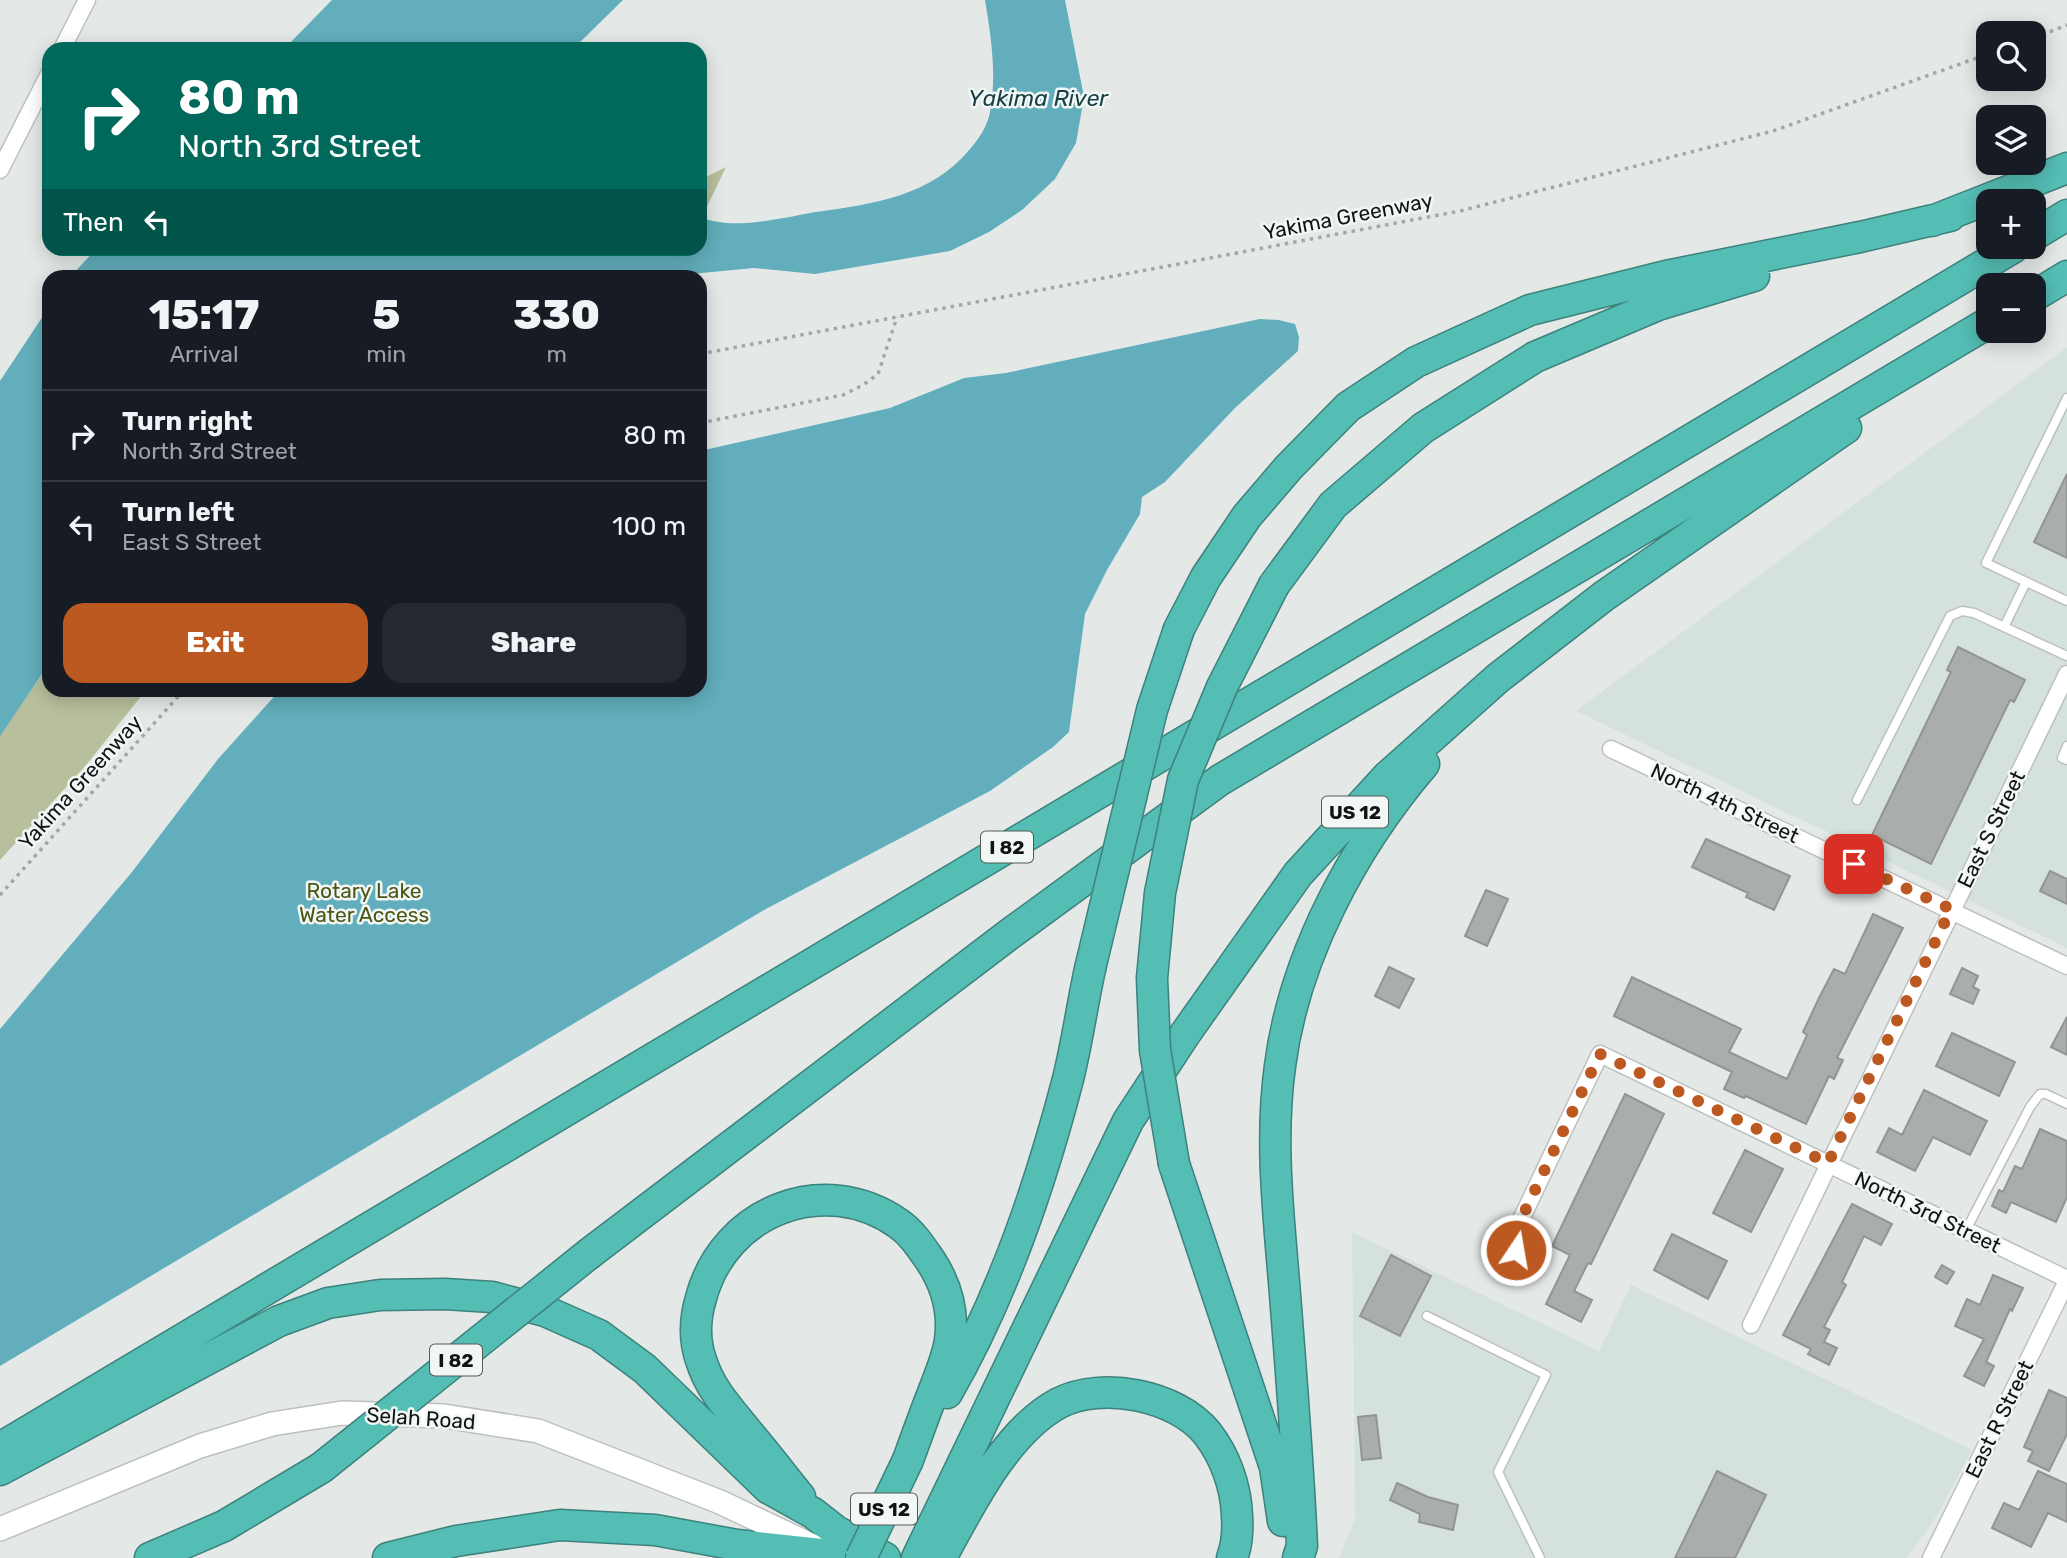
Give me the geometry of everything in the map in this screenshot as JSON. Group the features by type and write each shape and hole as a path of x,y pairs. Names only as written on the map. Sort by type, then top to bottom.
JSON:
{"highway":[{"name":"US 12","path":"860,1558 908,1460 970,1353 1012,1254 1045,1159 1069,1077 1090,969 1152,710 1179,629 1206,577 1247,516 1289,467 1348,407 1416,362 1530,310 1666,276 1950,216 2067,168"},
{"path":"2046,228 2067,215"},
{"path":"1279,1558 1283,1527 1275,1466 1174,1164 1155,1050 1152,978 1160,893 1183,780 1222,687 1274,585 1334,505 1423,428 1535,357 1658,305 1950,216"},
{"name":"I 82","path":"0,1448 1994,259"},
{"path":"2046,288 2067,275"},
{"name":"I 82","path":"150,1558 224,1526 321,1468 590,1253 1000,941 1220,780 1976,330"},
{"name":"US 12","path":"917,1558 960,1499 1128,1121 1185,1034 1298,874 1388,776 1498,678 1604,596 1837,435 1976,331"},
{"path":"1298,1558 1301,1546 1298,1463 1274,1154 1280,1065 1299,979 1336,892 1402,789 1498,678"},
{"path":"813,1513 713,1389 701,1360 696,1336 697,1311 702,1291 718,1257 746,1227 766,1215 783,1206 809,1202 833,1200 856,1205 900,1224 919,1244 936,1269 947,1289 950,1340 944,1364 908,1460"},
{"path":"0,1470 279,1321 328,1303 380,1295 445,1294 492,1297 545,1311 599,1335 645,1369 768,1488 885,1558"},
{"path":"940,1558 960,1499 1021,1435 1060,1402 1113,1392 1141,1395 1186,1415 1206,1432 1222,1456 1232,1479 1238,1530 1232,1558"},
{"path":"388,1558 456,1541 559,1525 655,1530 737,1545 834,1556"}],"main road":[{"name":"Selah Road","path":"0,1529 200,1446 272,1424 342,1413 444,1416 538,1431 720,1502 834,1556"}],"street":[{"path":"66,42 87,0"},
{"path":"0,170 42,88"},
{"name":"East S Street","path":"1751,1325 2067,674"},
{"name":"North 4th Street","path":"1611,749 2067,966"},
{"name":"North 3rd Street","path":"1517,1268 1515,1232 1600,1054 2067,1280"},
{"name":"East R Street","path":"1931,1558 2067,1280"}],"lane":[{"path":"2067,398 1986,563 2067,601"},
{"path":"2004,627 2026,582"},
{"path":"1857,800 1950,616 1962,611 1974,613 2067,656"},
{"path":"2067,746 2062,758 2067,760"},
{"path":"1966,1230 2030,1107 2040,1094 2067,1104"},
{"path":"1427,1316 1546,1374 1498,1472 1540,1558"}],"path":[{"path":"2046,33 2067,24"},
{"name":"Yakima Greenway","path":"707,353 1460,211 1773,131 1976,58"},
{"path":"707,422 843,395 863,385 878,374 897,317"},
{"name":"Yakima Greenway","path":"0,895 178,697"}],"shaded area":[{"path":"2067,347 2067,948 1576,711"},
{"path":"1352,1232 1599,1351 1631,1285 1972,1450 1936,1517 1907,1558 1339,1558 1355,1519"}],"green space":[{"path":"726,167 707,206 707,176"},
{"path":"42,675 42,697 140,697 87,764 0,860 0,732"}],"water":[{"path":"332,0 623,0 580,42 291,42"},
{"name":"Yakima River","path":"985,0 1065,0 1084,97 1076,143 1055,179 1022,210 989,232 950,251 815,274 754,268 707,272 707,270 77,270 90,256 707,256 707,219 728,223 758,222 859,205 900,195 938,178 955,165 973,145 989,117 993,70"},
{"path":"42,318 42,674 0,736 0,381"},
{"name":"Rotary Lake Water Access","path":"1260,319 1295,324 1299,337 1298,351 1235,408 1165,482 1142,497 1140,514 1085,614 1069,732 1053,747 990,791 764,910 0,1366 0,1029 132,872 218,759 274,697 707,697 707,449 890,408 964,378 1006,373"}],"building":[{"path":"2067,474 2067,558 2034,542"},
{"path":"1958,647 2025,680 2014,702 2010,700 1931,864 1872,835 1951,672 1947,670"},
{"path":"1706,839 1790,876 1774,910 1746,897 1748,893 1692,867"},
{"path":"2050,871 2067,879 2067,904 2040,891"},
{"path":"1486,890 1508,899 1487,946 1465,936"},
{"path":"1873,914 1903,928 1837,1058 1843,1060 1834,1079 1829,1076 1806,1124 1746,1096 1744,1098 1724,1089 1732,1072 1614,1016 1632,977 1741,1029 1729,1052 1787,1079 1807,1035 1803,1032 1834,969 1845,974"},
{"path":"1389,967 1414,979 1399,1008 1375,996"},
{"path":"1962,968 1978,976 1973,987 1979,990 1973,1004 1950,994"},
{"path":"2067,1017 2067,1055 2051,1047"},
{"path":"1952,1033 2015,1062 1999,1096 1936,1066"},
{"path":"1924,1090 1987,1121 1970,1155 1933,1137 1915,1171 1877,1152 1889,1128 1902,1135"},
{"path":"1625,1094 1664,1114 1591,1264 1588,1263 1574,1291 1592,1300 1581,1322 1546,1304 1570,1255 1552,1246"},
{"path":"2040,1129 2067,1141 2067,1197 2056,1222 2011,1202 2006,1213 1992,1206 1999,1190 2003,1192 2015,1166 2022,1169"},
{"path":"1745,1150 1783,1169 1751,1232 1713,1213"},
{"path":"1852,1204 1892,1224 1881,1245 1864,1236 1842,1282 1846,1285 1824,1327 1830,1330 1824,1342 1837,1348 1829,1365 1808,1354 1811,1349 1783,1335"},
{"path":"1672,1234 1727,1261 1708,1299 1654,1270"},
{"path":"1391,1255 1431,1276 1400,1336 1360,1316"},
{"path":"1942,1265 1954,1272 1947,1284 1935,1277"},
{"path":"1993,1275 2023,1288 2012,1311 2010,1309 1986,1362 1994,1366 1984,1386 1964,1376 1984,1339 1955,1326 1967,1299 1980,1305"},
{"path":"2049,1390 2067,1398 2067,1434 2049,1471 2028,1461 2033,1451 2024,1447"},
{"path":"1376,1415 1381,1458 1362,1460 1358,1417"},
{"path":"1717,1471 1766,1495 1735,1558 1675,1558"},
{"path":"2038,1471 2067,1484 2067,1522 2048,1513 2031,1547 1992,1528 2004,1503 2019,1510"},
{"path":"1397,1483 1428,1497 1458,1505 1453,1530 1419,1522 1420,1514 1390,1500"}],"route":[{"path":"1516,1250 1515,1232 1600,1054 1828,1163 1951,909 1854,864"}]}
